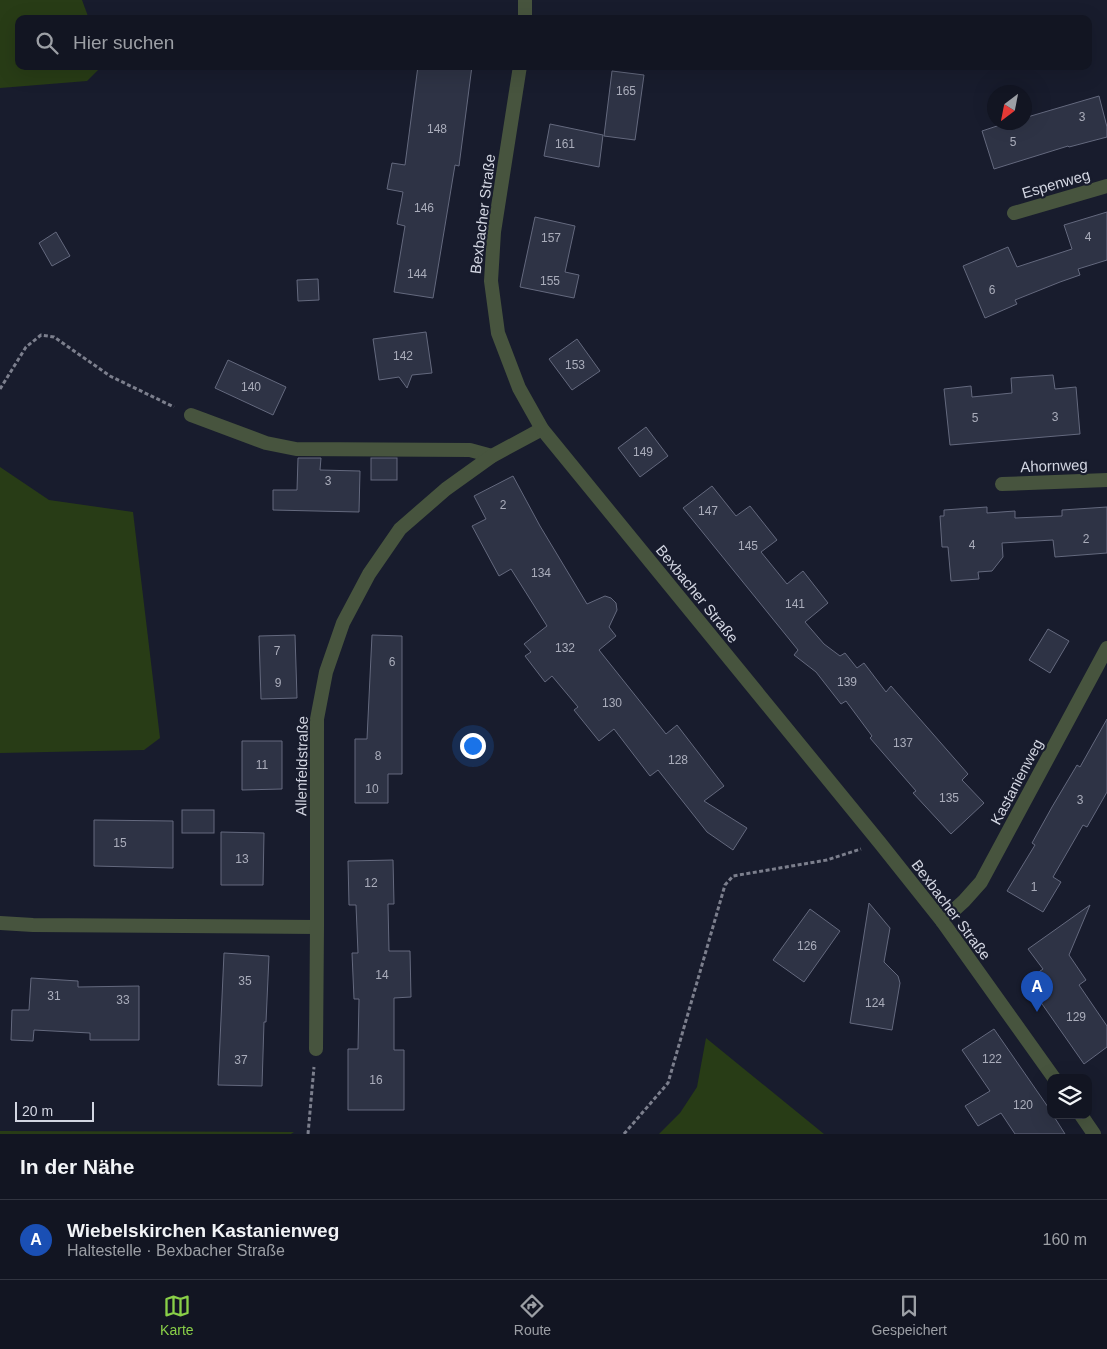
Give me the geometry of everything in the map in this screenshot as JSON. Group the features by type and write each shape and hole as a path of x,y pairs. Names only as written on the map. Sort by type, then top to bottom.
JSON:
{"street":[{"path":"525,0 525,15"},
{"name":"Bexbacher Straße","path":"519,70 494,232 491,281 498,333 519,388 542,429 942,921 1051,1074"},
{"name":"Espenweg","path":"1014,213 1107,186"},
{"path":"191,415 266,443 296,449 470,450 492,456"},
{"name":"Allenfeldstraße","path":"316,1049 317,719 326,672 340,631 369,574 400,529 446,489 492,456 542,429"},
{"name":"Ahornweg","path":"1002,484 1107,480"},
{"name":"Kastanienweg","path":"942,921 981,882 1107,648"},
{"path":"0,923 42,925 317,926"},
{"path":"1084,1119 1094,1134"}],"path":[{"path":"0,388 26,347 40,335 54,336 110,376 191,415"},
{"path":"624,1134 668,1083 724,885 733,876 827,860 880,843"},
{"path":"308,1134 316,1049"}],"green space":[{"path":"0,0 82,0 88,15 15,15 15,70 98,70 87,81 0,88"},
{"path":"0,467 49,500 133,512 160,738 144,750 0,753"},
{"path":"706,1038 824,1134 659,1134 680,1113 697,1087"},
{"path":"0,1131 294,1132 291,1134 0,1134"}],"building":[{"path":"417,70 471,70 459,166 455,165 433,298 394,292 405,226 397,224 403,192 387,189 392,163 405,165"},
{"path":"612,71 644,75 635,140 604,136"},
{"path":"1099,96 1107,127 1107,137 1068,146 994,169 982,131 987,129 1032,130 1032,116"},
{"path":"550,124 603,135 599,167 544,156"},
{"path":"1107,212 1107,260 1078,269 1080,275 1015,300 1017,304 985,318 963,266 1008,247 1017,267 1072,249 1064,225"},
{"path":"535,217 575,226 565,272 579,275 574,298 520,287"},
{"path":"56,232 70,256 52,266 39,243"},
{"path":"318,279 319,300 298,301 297,280"},
{"path":"426,332 432,373 412,375 407,388 399,377 379,380 373,339"},
{"path":"577,339 600,371 572,390 549,359"},
{"path":"228,360 286,387 273,415 215,388"},
{"path":"1053,375 1055,389 1076,387 1080,434 950,445 944,389 971,386 972,397 1012,393 1011,378"},
{"path":"646,427 668,456 640,477 618,448"},
{"path":"298,458 321,458 320,470 360,471 359,512 273,510 273,490 297,490"},
{"path":"371,458 397,458 397,480 371,480"},
{"path":"513,476 540,526 587,604 605,596 611,598 616,603 617,610 609,627 616,636 599,650 666,734 677,725 724,786 704,801 747,828 733,850 707,832 658,770 650,776 614,729 599,741 574,710 578,707 552,676 545,682 525,656 531,652 524,644 547,626 511,569 499,576 472,526 486,519 474,496"},
{"path":"712,486 736,516 750,506 777,540 761,552 787,584 803,571 828,603 805,622 824,644 840,656 845,653 857,668 864,663 886,692 891,686 968,774 962,780 984,803 951,834 913,793 916,791 870,738 872,736 846,701 841,704 816,672 794,655 798,650 683,508"},
{"path":"987,507 987,513 1015,511 1015,518 1062,516 1062,510 1107,507 1107,553 1055,557 1053,540 1002,543 1003,557 992,571 978,572 979,579 951,581 948,547 942,547 940,516 944,516 944,510"},
{"path":"1048,629 1069,641 1050,673 1029,660"},
{"path":"295,635 297,698 261,699 259,636"},
{"path":"372,635 402,636 402,774 388,774 388,803 355,803 355,739 367,739"},
{"path":"1107,719 1107,792 1087,827 1083,825 1053,877 1061,882 1043,912 1007,891 1035,845 1032,843 1052,807 1077,765 1080,767"},
{"path":"242,741 282,741 282,789 242,790"},
{"path":"182,810 214,810 214,833 182,833"},
{"path":"94,820 173,821 173,868 94,866"},
{"path":"221,832 264,833 263,885 221,885"},
{"path":"393,860 394,904 388,904 389,951 410,951 411,997 394,998 394,1050 404,1050 404,1110 348,1110 348,1049 358,1049 359,999 354,999 352,953 358,953 356,905 349,905 348,861"},
{"path":"869,903 890,928 884,962 898,976 900,983 892,1030 850,1023"},
{"path":"1090,905 1069,955 1086,980 1079,985 1107,1026 1107,1047 1084,1064 1026,981 1043,969 1028,949"},
{"path":"810,909 840,931 804,982 773,960"},
{"path":"224,953 269,956 262,1086 218,1085"},
{"path":"31,978 78,981 78,987 139,986 139,1040 90,1040 90,1033 34,1030 33,1041 11,1040 12,1010 29,1010"},
{"path":"994,1029 1047,1106 1047,1119 1056,1119 1065,1134 1015,1134 1001,1113 978,1126 965,1106 990,1091 962,1050"}],"place":[{"name":"Wiebelskirchen Kastanienweg","path":"1037,1012"}]}
